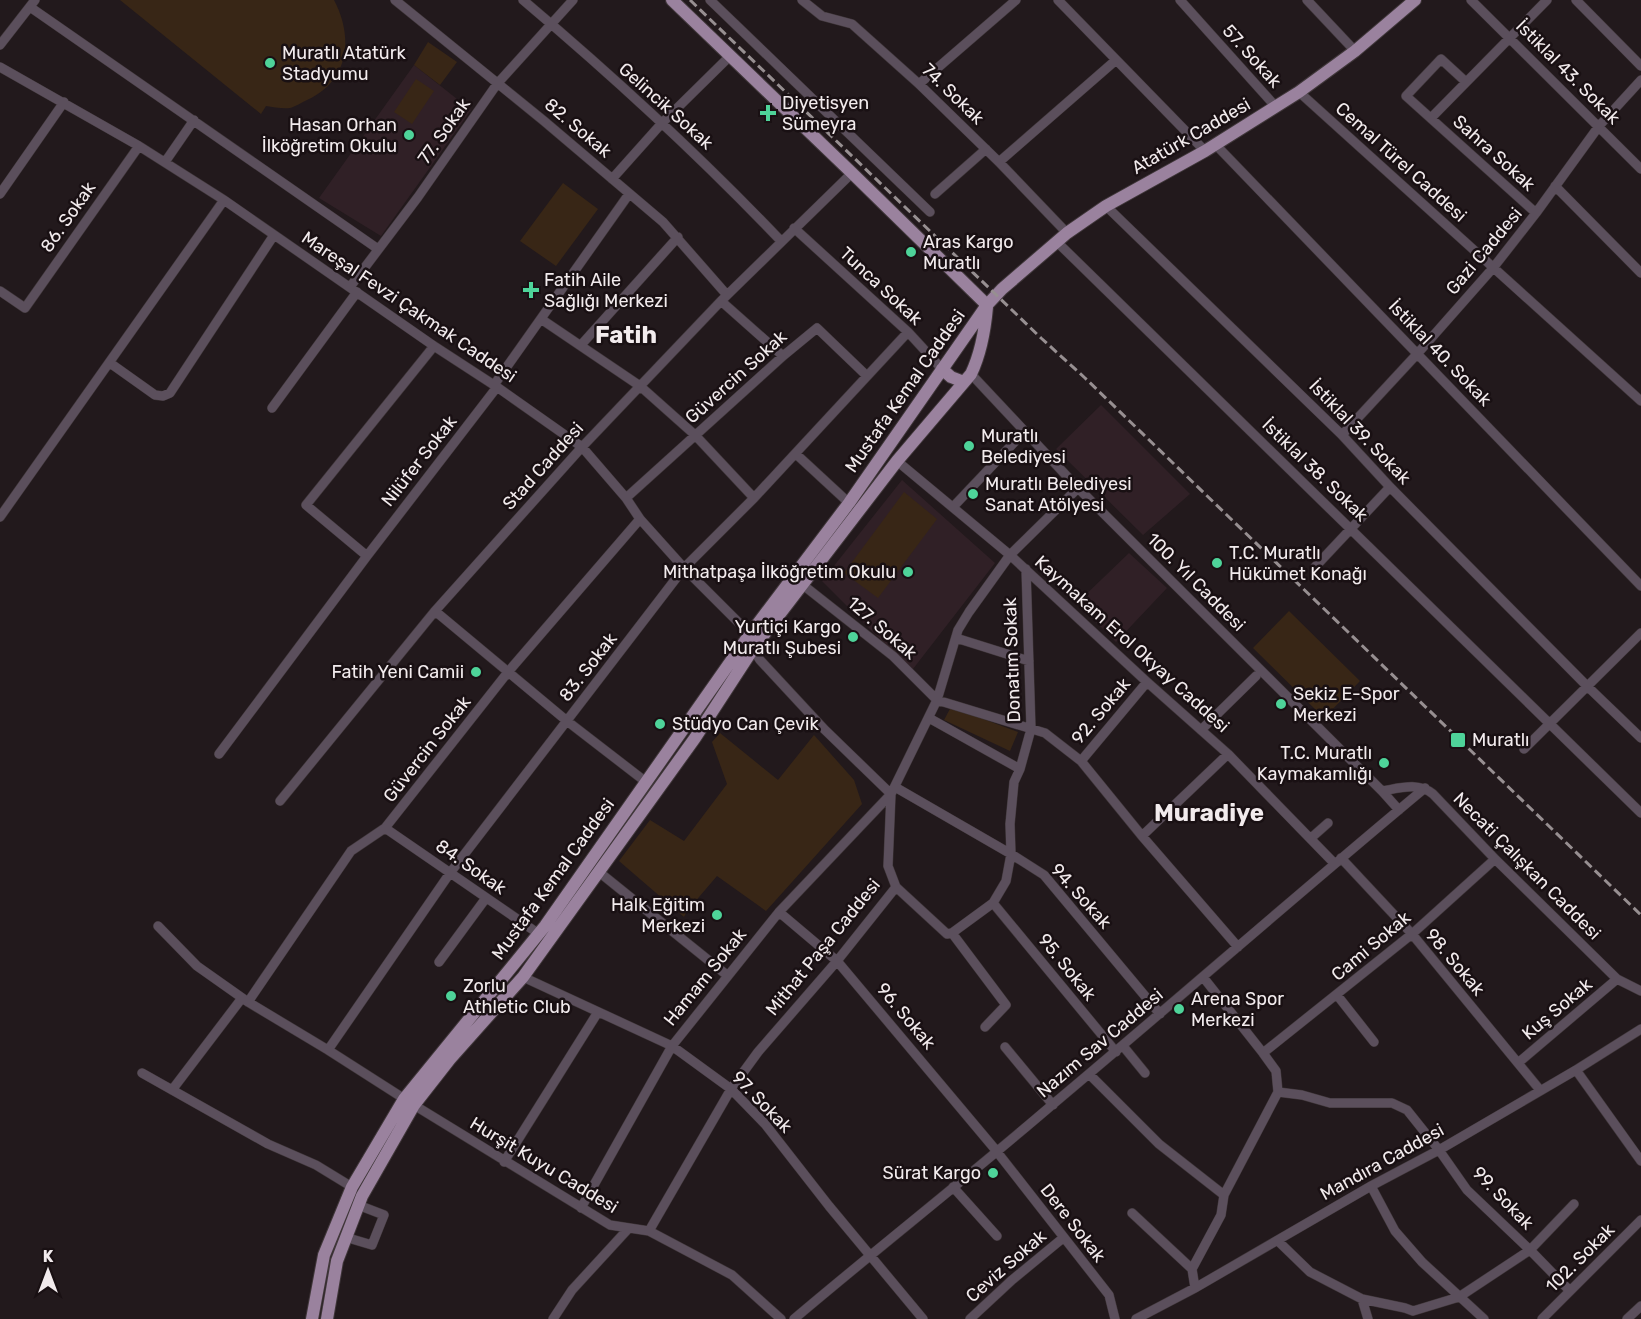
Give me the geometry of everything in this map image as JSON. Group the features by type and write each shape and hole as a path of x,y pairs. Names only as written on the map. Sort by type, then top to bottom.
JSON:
{"main road":[{"path":"672,0 987,305"},
{"name":"Atatürk Caddesi","path":"987,305 1002,289 1067,233 1106,206 1210,148 1299,92 1355,51 1415,0"},
{"name":"Mustafa Kemal Caddesi","path":"312,1319 324,1255 352,1187 409,1102 539,934 750,634 849,503 987,305"},
{"name":"Mustafa Kemal Caddesi","path":"327,1319 337,1261 345,1237 362,1196 409,1102 523,976 695,738 753,650 897,462 968,378 978,360 985,330 987,305"},
{"path":"959,346 969,351 978,360"},
{"path":"942,369 951,377 968,378"},
{"path":"750,634 753,650"},
{"path":"684,729 695,738"},
{"name":"Mustafa Kemal Caddesi","path":"633,801 645,808"}],"street":[{"name":"82. Sokak","path":"395,0 663,222 678,237 724,298 783,356"},
{"name":"Gelincik Sokak","path":"524,0 662,123 727,184 782,241"},
{"name":"77. Sokak","path":"272,408 378,249 498,84 550,23 573,0"},
{"path":"710,0 930,212"},
{"name":"74. Sokak","path":"802,0 822,16 852,24 920,84 1067,233"},
{"path":"920,84 1016,0"},
{"name":"İstiklal 40. Sokak","path":"1058,0 1116,60 1210,148 1418,353 1641,586"},
{"name":"57. Sokak","path":"1179,0 1276,107"},
{"path":"1307,0 1355,51"},
{"name":"İstiklal 43. Sokak","path":"1471,0 1641,169"},
{"path":"1431,118 1547,0"},
{"path":"1576,0 1641,66"},
{"path":"0,45 32,4 378,249"},
{"path":"612,179 662,123 730,56"},
{"name":"Sahra Sokak","path":"1466,82 1441,59 1406,96 1536,213"},
{"path":"999,162 1116,60"},
{"name":"Mareşal Fevzi Çakmak Caddesi","path":"0,67 139,146 224,200 582,447 626,498 640,519 684,568 750,634"},
{"name":"Gazi Caddesi","path":"1342,435 1493,268 1599,126 1641,80"},
{"name":"Cemal Türel Caddesi","path":"1299,92 1641,401"},
{"path":"0,194 64,102"},
{"path":"165,162 194,120"},
{"name":"86. Sokak","path":"0,291 25,308 139,146"},
{"path":"935,194 986,149"},
{"name":"Stad Caddesi","path":"280,801 435,611 582,447 724,298 852,173"},
{"path":"1555,186 1641,273"},
{"name":"Nilüfer Sokak","path":"219,754 496,386 629,194"},
{"path":"0,517 224,200"},
{"name":"İstiklal 39. Sokak","path":"1106,206 1342,435 1390,487 1641,738"},
{"name":"Tunca Sokak","path":"794,228 908,332 942,369"},
{"path":"111,363 155,395 163,396 170,393 274,235"},
{"path":"580,345 678,237"},
{"name":"İstiklal 38. Sokak","path":"1057,242 1641,813"},
{"path":"541,319 640,386 696,435 754,498"},
{"name":"Güvercin Sokak","path":"626,498 817,328 867,376"},
{"name":"83. Sokak","path":"328,1050 450,873 684,568 754,498 908,332"},
{"path":"367,556 306,506 434,346"},
{"name":"100. Yıl Caddesi","path":"968,378 1399,810"},
{"path":"953,507 1024,432"},
{"path":"795,454 849,503"},
{"name":"Kaymakam Erol Okyay Caddesi","path":"897,462 1026,569 1228,754 1311,838 1338,860"},
{"path":"1315,567 1390,487"},
{"name":"Mithat Paşa Caddesi","path":"649,1231 731,1089 758,1052 837,961 896,887 888,866 893,791 937,700 958,630 1010,555 1078,488"},
{"name":"Güvercin Sokak","path":"171,1090 245,1000 351,851 385,828 508,672 640,519"},
{"name":"Donatım Sokak","path":"949,934 993,903 1006,881 1011,854 1010,824 1014,782 1031,729 1026,569"},
{"name":"127. Sokak","path":"803,585 810,588 893,656 937,700"},
{"path":"435,611 567,721 646,783"},
{"path":"1524,749 1641,633"},
{"path":"956,638 1029,661"},
{"name":"94. Sokak","path":"753,650 824,729 893,791 1044,874 1160,1014"},
{"path":"1201,730 1256,676"},
{"name":"92. Sokak","path":"1081,761 1147,682"},
{"path":"937,700 1045,733 1081,761 1142,837 1238,947"},
{"path":"929,718 1020,769"},
{"path":"1142,837 1228,754"},
{"path":"1382,791 1403,787 1429,791"},
{"name":"Hamam Sokak","path":"581,1208 672,1046 778,912 893,791"},
{"name":"Nazım Sav Caddesi","path":"794,1319 1053,1105 1338,860 1399,810 1429,791"},
{"name":"Necati Çalışkan Caddesi","path":"1429,791 1617,979 1641,991"},
{"path":"1311,838 1328,823"},
{"name":"84. Sokak","path":"385,828 539,934"},
{"name":"Cami Sokak","path":"1263,1053 1412,934 1495,859"},
{"name":"98. Sokak","path":"1338,860 1412,934 1540,1090"},
{"path":"599,872 728,976"},
{"path":"896,887 949,934 1006,1005 985,1027"},
{"path":"439,962 486,898"},
{"name":"95. Sokak","path":"993,903 1119,1049 1145,1073"},
{"name":"96. Sokak","path":"778,912 837,961 997,1152"},
{"name":"Hurşit Kuyu Caddesi","path":"158,926 197,966 245,1000 610,1226 649,1231 732,1275 780,1319"},
{"name":"97. Sokak","path":"523,976 672,1046 731,1089 765,1125 923,1319"},
{"path":"1195,1288 1192,1269 1221,1215 1224,1195 1278,1092 1276,1071 1203,977"},
{"name":"Kuş Sokak","path":"1518,1064 1617,979"},
{"path":"1337,995 1374,1042"},
{"path":"504,1162 598,1012"},
{"name":"Mandıra Caddesi","path":"1136,1319 1439,1150 1641,1029"},
{"path":"1005,1047 1053,1105"},
{"path":"1576,1070 1641,1161"},
{"path":"142,1073 268,1144 316,1165 352,1187"},
{"path":"1089,1074 1159,1144 1224,1195"},
{"name":"99. Sokak","path":"1278,1092 1302,1095 1330,1103 1392,1103 1407,1110 1467,1190 1570,1292"},
{"name":"Dere Sokak","path":"997,1152 1109,1295 1115,1319"},
{"path":"1371,1186 1395,1231 1422,1262 1484,1319"},
{"path":"953,1187 997,1236"},
{"path":"1278,1241 1310,1272 1362,1299 1413,1311 1459,1297 1530,1250 1574,1204"},
{"path":"345,1237 372,1245 384,1215 358,1205"},
{"path":"1132,1213 1192,1269"},
{"name":"102. Sokak","path":"1542,1319 1641,1220"},
{"path":"553,1319 572,1290 628,1229"},
{"name":"Ceviz Sokak","path":"970,1319 1012,1280 1064,1238"},
{"path":"1362,1299 1368,1319"},
{"path":"1627,1319 1641,1306"}],"shaded area":[{"name":"Muratlı Atatürk Stadyumu","path":"120,0 334,0 344,29 344,57 332,82 321,92 294,107 266,106 261,114"},
{"path":"428,42 457,62 440,85 414,65"},
{"name":"Hasan Orhan İlköğretim Okulu","path":"414,65 471,110 381,236 319,198"},
{"path":"416,79 434,91 412,124 394,112"},
{"path":"563,183 598,209 556,266 520,241"},
{"path":"1101,405 1190,494 1143,535 1056,449"},
{"name":"Mithatpaşa İlköğretim Okulu","path":"902,480 995,563 913,669 822,581"},
{"path":"904,492 937,519 878,598 844,573"},
{"path":"1129,553 1167,588 1116,642 1077,603"},
{"path":"1289,611 1360,681 1324,718 1253,648"},
{"path":"951,707 1018,732 1010,751 944,720"},
{"path":"720,733 778,780 814,735 854,780 862,804 766,911 717,876 684,917 619,861 650,820 684,841 727,784 712,742"}],"railway":[{"path":"690,0 1641,915"}],"place":[{"name":"Muratlı Atatürk Stadyumu","path":"270,63"},
{"name":"Diyetisyen Sümeyra","path":"768,113"},
{"name":"Hasan Orhan İlköğretim Okulu","path":"409,135"},
{"name":"Aras Kargo Muratlı","path":"911,252"},
{"name":"Fatih Aile Sağlığı Merkezi","path":"531,290"},
{"name":"Muratlı Belediyesi","path":"969,446"},
{"name":"Muratlı Belediyesi Sanat Atölyesi","path":"973,494"},
{"name":"T.C. Muratlı Hükümet Konağı","path":"1217,563"},
{"name":"Mithatpaşa İlköğretim Okulu","path":"908,572"},
{"name":"Yurtiçi Kargo Muratlı Şubesi","path":"853,637"},
{"name":"Fatih Yeni Camii","path":"476,672"},
{"name":"Sekiz E-Spor Merkezi","path":"1281,704"},
{"name":"Stüdyo Can Çevik","path":"660,724"},
{"name":"Muratlı","path":"1458,740"},
{"name":"T.C. Muratlı Kaymakamlığı","path":"1384,763"},
{"name":"Halk Eğitim Merkezi","path":"717,915"},
{"name":"Zorlu Athletic Club","path":"451,996"},
{"name":"Arena Spor Merkezi","path":"1179,1009"},
{"name":"Sürat Kargo","path":"993,1173"}],"district":[{"name":"Fatih","path":"626,335"},
{"name":"Muradiye","path":"1209,813"}]}
